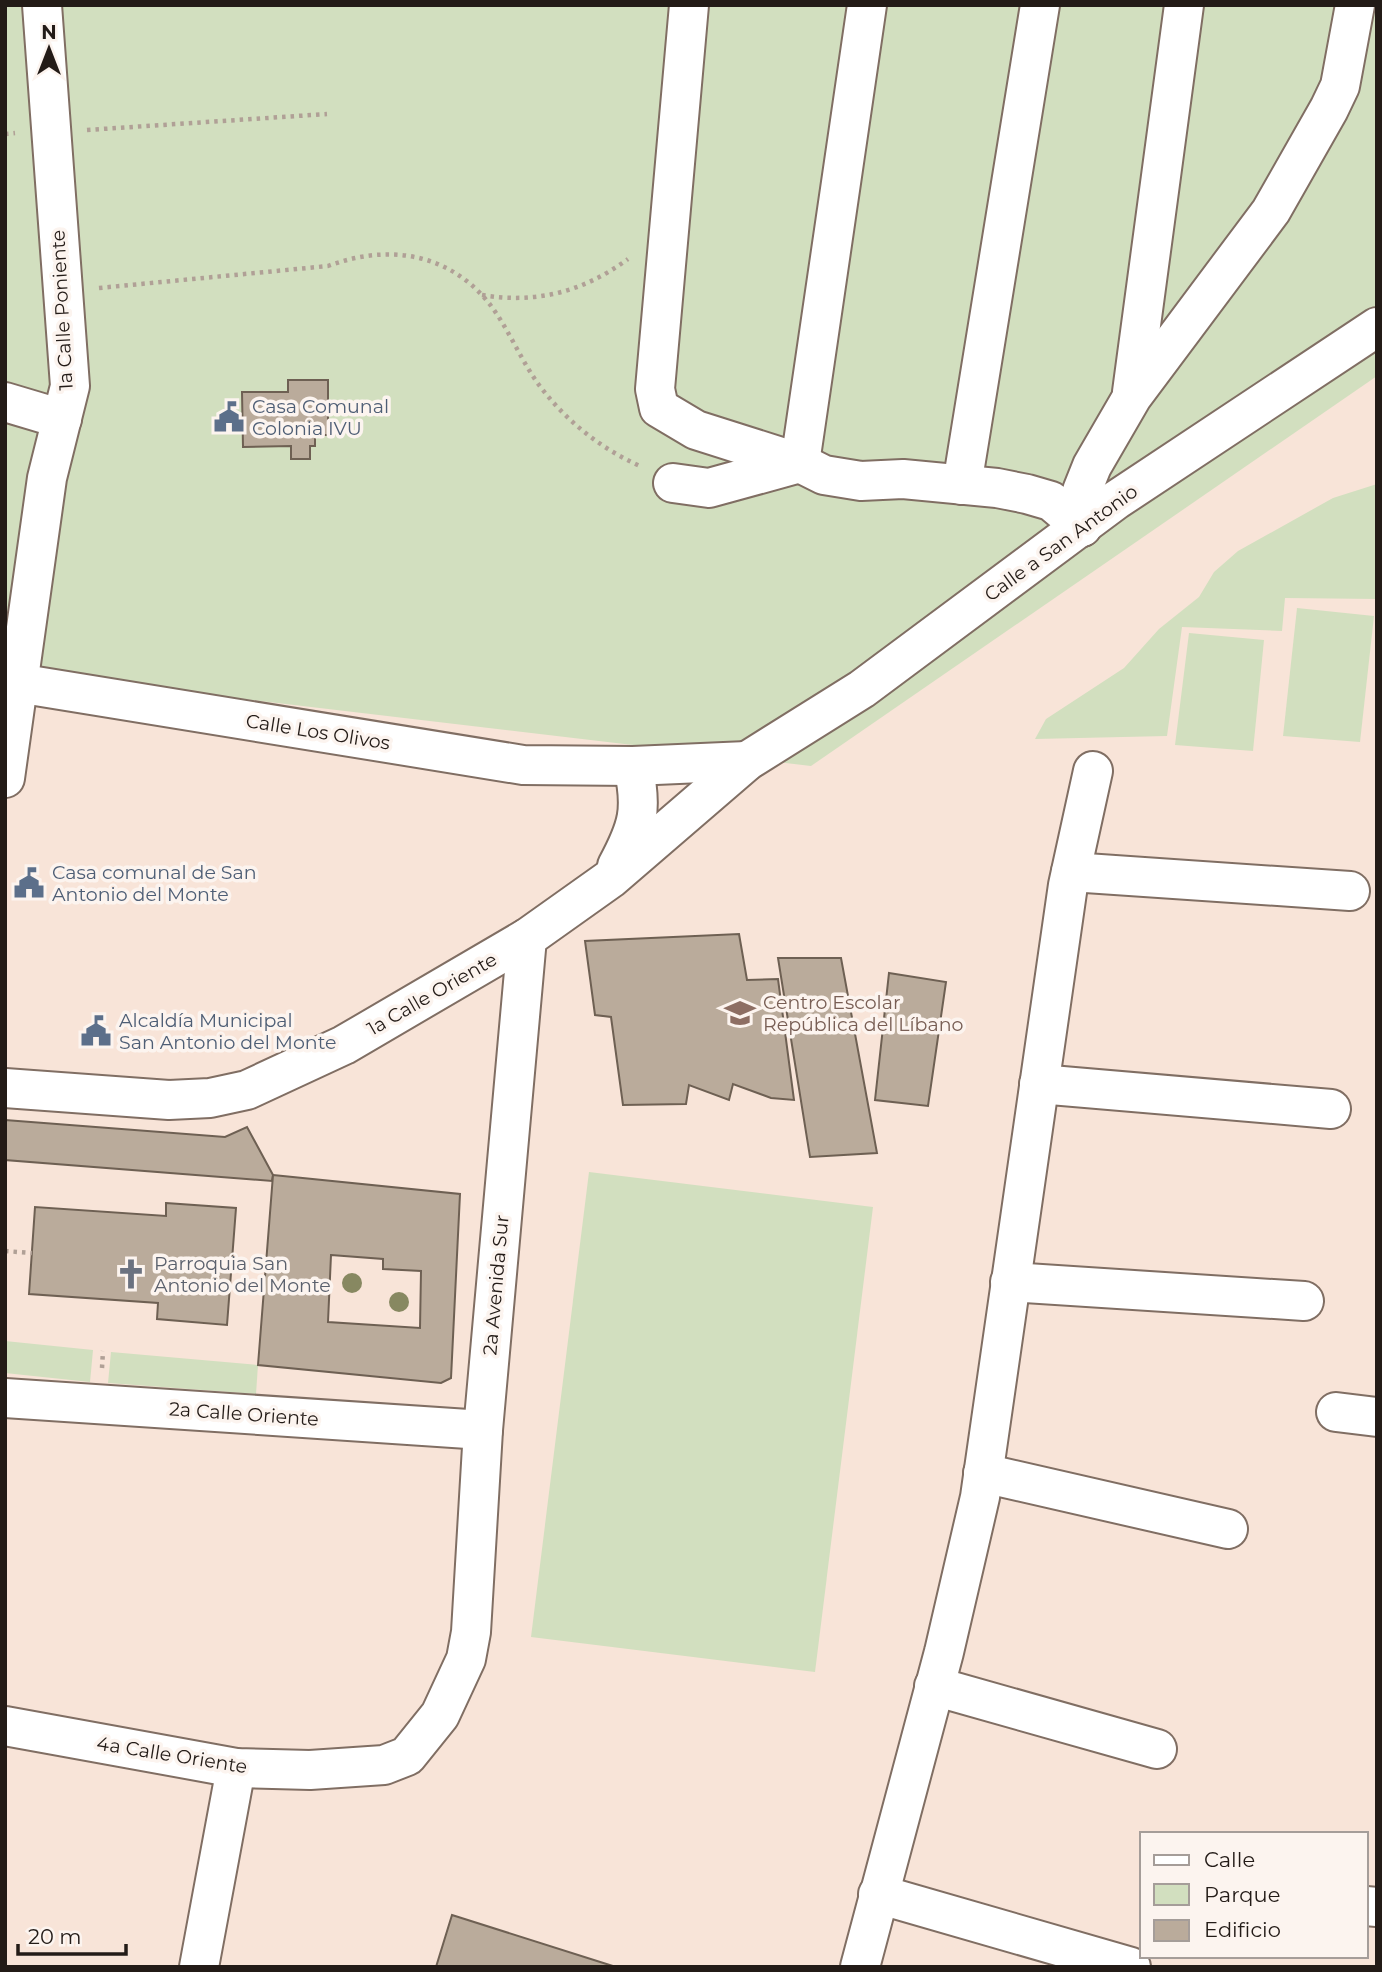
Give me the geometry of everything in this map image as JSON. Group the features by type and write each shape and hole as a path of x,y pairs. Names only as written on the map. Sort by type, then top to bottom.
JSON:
{"street":[{"name":"1a Calle Poniente","path":"5,778 11,682 47,478 70,386 42,5"},
{"path":"689,5 655,389 659,408 696,430 800,463 824,475 862,481 903,479 997,488 1051,501 1082,527"},
{"path":"800,463 867,5"},
{"path":"962,485 1040,5"},
{"path":"1132,397 1184,5"},
{"path":"1082,527 1082,491 1092,466 1132,397 1271,211 1329,109 1340,86 1355,5"},
{"name":"Calle a San Antonio","path":"747,761 862,690 1116,500 1377,327"},
{"path":"5,402 62,419"},
{"path":"673,484 709,488 800,463"},
{"name":"Calle Los Olivos","path":"11,682 523,765 633,766 747,761"},
{"name":"1a Calle Oriente","path":"14,1089 169,1100 210,1098 247,1090 344,1045 527,938 610,879 747,761"},
{"path":"610,879 639,820 640,794 633,766"},
{"path":"860,1967 934,1686 983,1473 1071,872 1093,771"},
{"path":"1071,872 1350,891"},
{"name":"2a Avenida Sur","path":"471,1632 482,1430 527,938"},
{"path":"1039,1084 1331,1109"},
{"path":"1010,1282 1304,1301"},
{"name":"2a Calle Oriente","path":"5,1398 482,1430"},
{"path":"1336,1412 1377,1417"},
{"path":"983,1473 1228,1529"},
{"name":"4a Calle Oriente","path":"5,1726 236,1768 310,1770 372,1766 407,1756 440,1715 466,1659 471,1632"},
{"path":"934,1686 1157,1749"},
{"path":"200,1967 236,1768"},
{"path":"878,1894 1131,1967"}],"path":[{"path":"5,134 327,114"},
{"path":"481,295 527,299 582,288 617,267 668,230"},
{"path":"63,291 328,266 356,256 411,256 445,265 489,304 538,384 562,413 602,445 673,484"},
{"path":"5,1251 32,1253"}],"green space":[{"path":"5,5 1377,5 1377,376 811,766 5,671"},
{"path":"1377,484 1377,599 1285,598 1282,631 1182,627 1167,736 1035,739 1046,719 1124,668 1159,629 1199,597 1214,572 1238,551 1333,498"},
{"path":"1297,608 1374,616 1360,742 1283,736"},
{"path":"1189,633 1264,640 1253,751 1175,745"},
{"path":"589,1172 873,1207 815,1672 531,1637"},
{"path":"5,1341 93,1350 90,1382 5,1373"},
{"path":"111,1352 258,1365 256,1394 108,1383"}],"building":[{"path":"288,380 328,380 328,435 315,435 315,446 310,446 310,459 291,459 291,446 243,447 242,392 288,392"},
{"path":"739,934 747,980 778,979 794,1100 771,1098 733,1084 729,1100 689,1085 686,1104 623,1105 611,1017 595,1015 585,941"},
{"path":"778,958 841,958 877,1153 810,1157"},
{"path":"889,973 946,982 928,1106 875,1100"},
{"path":"5,1120 225,1137 247,1127 273,1175 272,1181 5,1160"},
{"path":"273,1175 460,1194 451,1378 441,1383 258,1365","holes":["331,1255 383,1259 383,1269 421,1271 420,1328 328,1322"]},
{"name":"Parroquia San Antonio del Monte","path":"166,1203 236,1208 227,1325 157,1319 158,1303 29,1294 35,1207 166,1216"},
{"path":"452,1915 616,1967 436,1967"}],"place":[{"name":"Casa Comunal Colonia IVU","path":"229,417"},
{"name":"Casa comunal de San Antonio del Monte","path":"29,883"},
{"name":"Centro Escolar República del Líbano","path":"740,1013"},
{"name":"Alcaldía Municipal San Antonio del Monte","path":"96,1031"},
{"name":"Parroquia San Antonio del Monte","path":"131,1274"}]}
